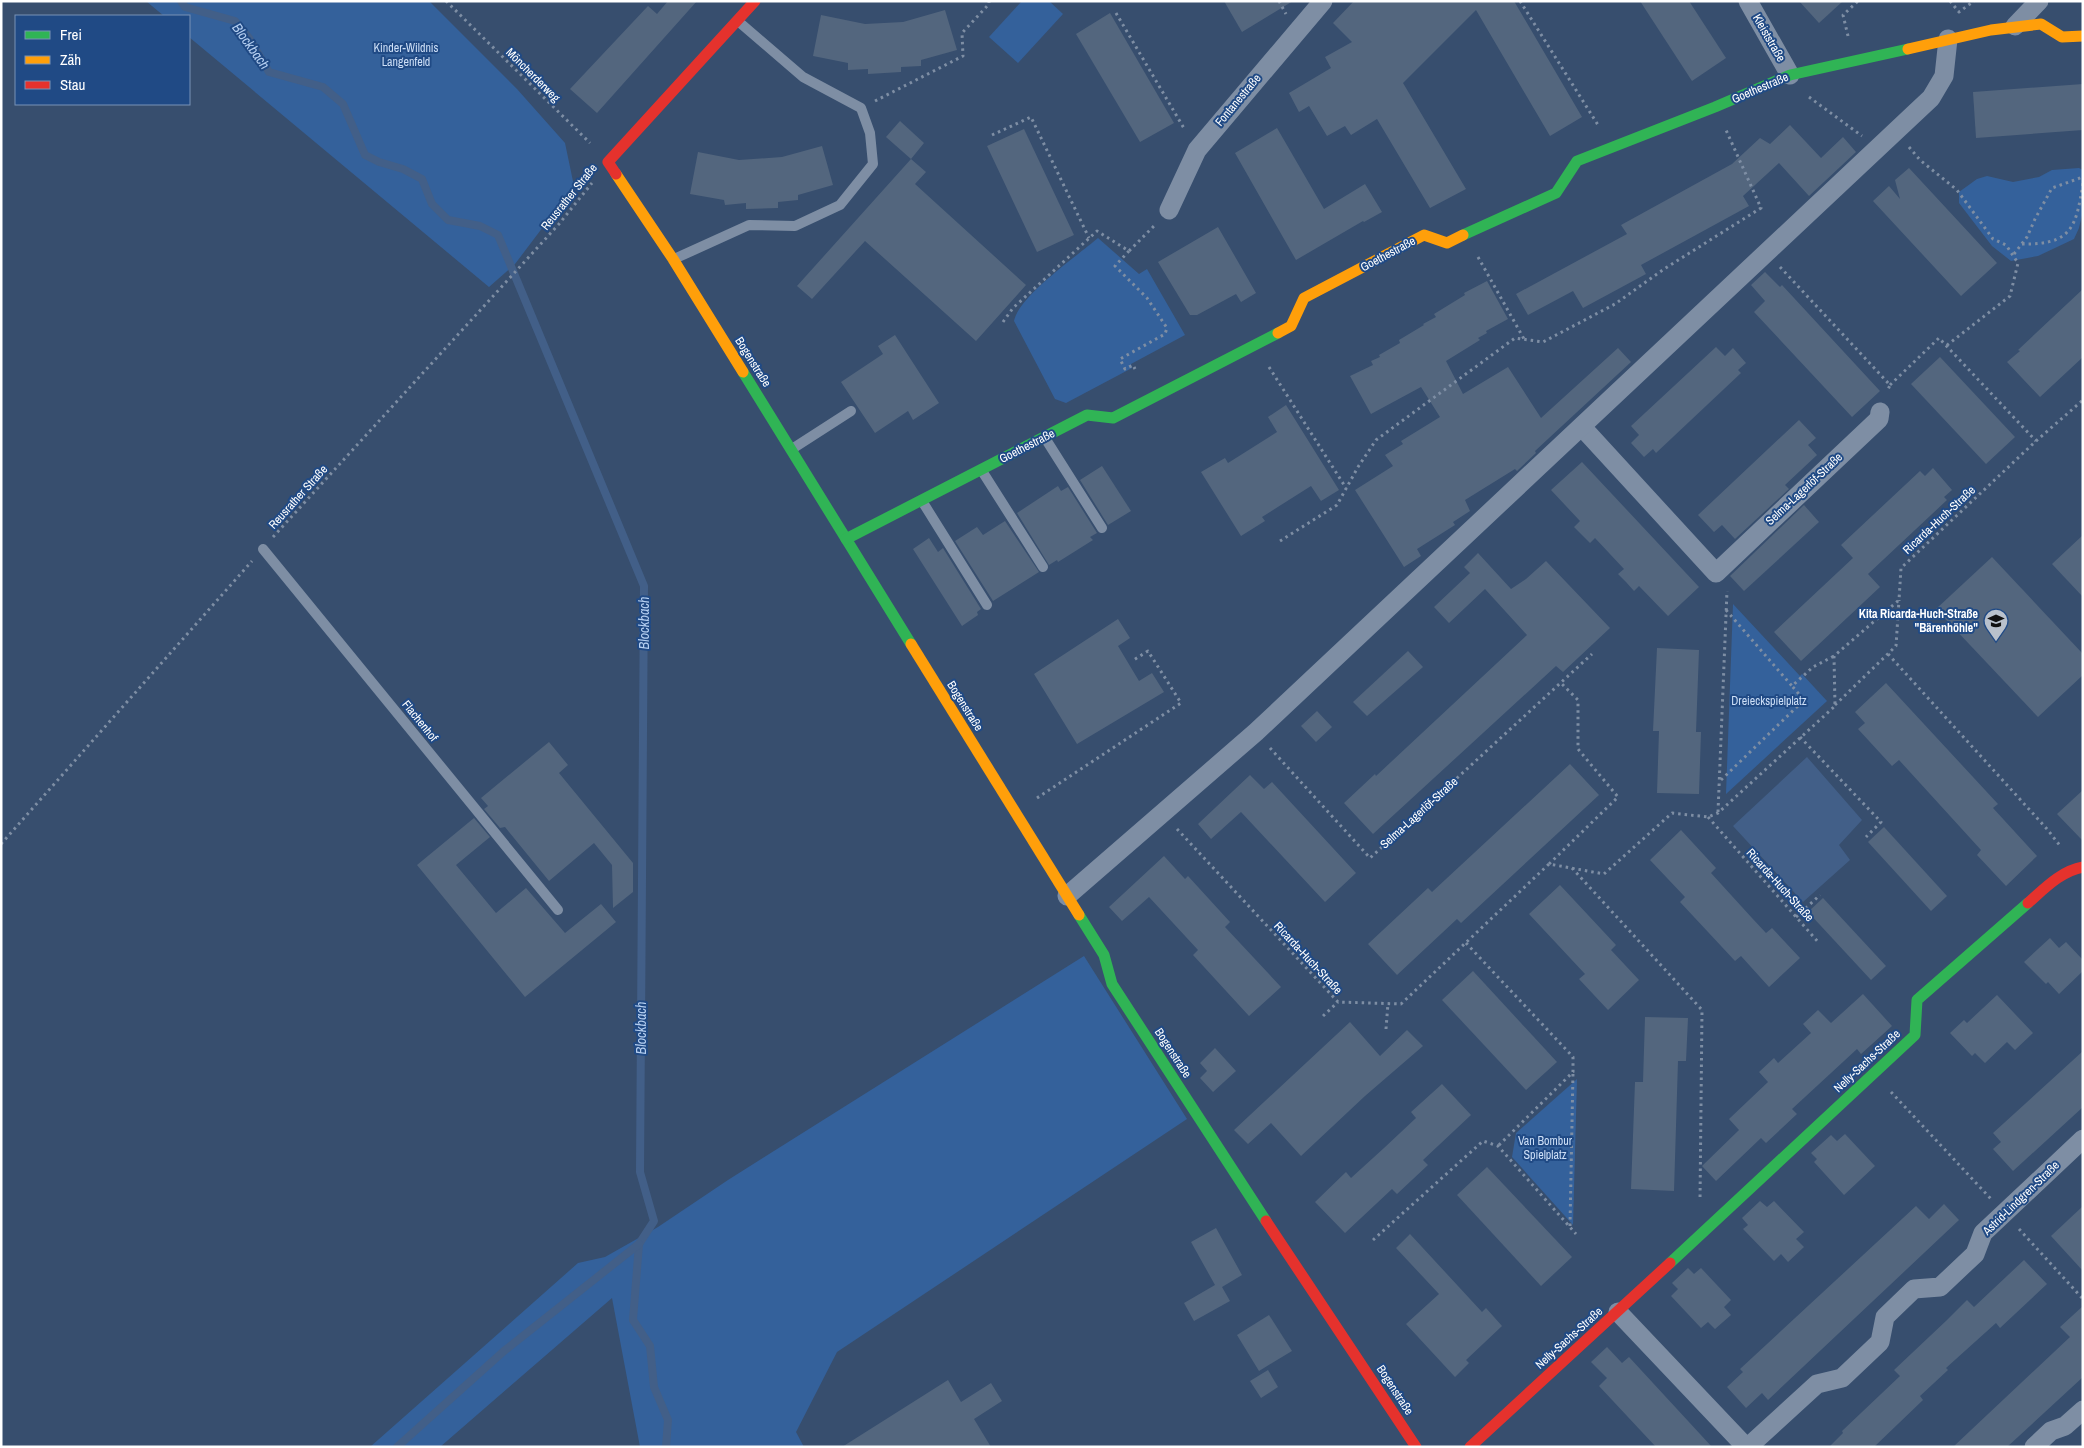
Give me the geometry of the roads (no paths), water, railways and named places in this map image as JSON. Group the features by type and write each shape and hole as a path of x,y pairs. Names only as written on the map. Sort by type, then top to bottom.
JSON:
{"street":[{"path":"737,20 755,1"},
{"name":"Fontanestraße","path":"1169,210 1197,150 1323,1"},
{"name":"Kleiststraße","path":"1748,1 1784,77"},
{"path":"2016,26 2040,1"},
{"name":"Bogenstraße","path":"737,20 608,162 673,259 1104,955 1112,984 1235,1175 1416,1447"},
{"name":"Goethestraße","path":"846,539 1087,415 1113,418 1255,345 1291,326 1304,298 1424,235 1448,243 1556,193 1577,161 1612,146 1715,107 1784,77 1854,60 2016,26 2041,24 2062,37 2083,36"},
{"path":"1067,896 1256,732 1931,98 1944,76 1948,39"},
{"name":"Selma-Lagerlöf-Straße","path":"1582,427 1716,572 1879,419 1880,412"},
{"name":"Nelly-Sachs-Straße","path":"1470,1447 1915,1035 1917,1000 2054,880 2077,868"},
{"name":"Astrid-Lindgren-Straße","path":"1618,1312 1747,1447 1816,1384 1842,1378 1880,1342 1885,1318 1914,1289 1940,1287 1975,1254 1983,1233 2083,1139"},
{"path":"2034,1447 2051,1431 2065,1426 2083,1410"}],"lane":[{"path":"673,259 748,225 796,226 840,204 873,164 870,133 861,108 803,77 737,20"},
{"path":"791,450 851,411"},
{"path":"1044,437 1102,528"},
{"path":"981,470 1043,567"},
{"path":"922,500 987,604"},
{"name":"Flachenhof","path":"263,549 558,910"}],"waterway":[{"name":"Blockbach","path":"181,1 185,7 235,21 249,38 269,72 323,87 343,104 365,155 379,162 403,169 422,179 432,204 448,220 480,226 498,235 644,586 640,1172 654,1221 639,1244 633,1320 650,1346 654,1387 668,1420 666,1447"},
{"path":"397,1447 504,1351 639,1244"}],"place":[{"name":"Kita Ricarda-Huch-Straße \"Bärenhöhle\"","path":"1996,642"}],"park label":[{"name":"Kinder-Wildnis Langenfeld","path":"406,55"},
{"name":"Dreieckspielplatz","path":"1769,701"},
{"name":"Van Bombur Spielplatz","path":"1545,1148"}]}
